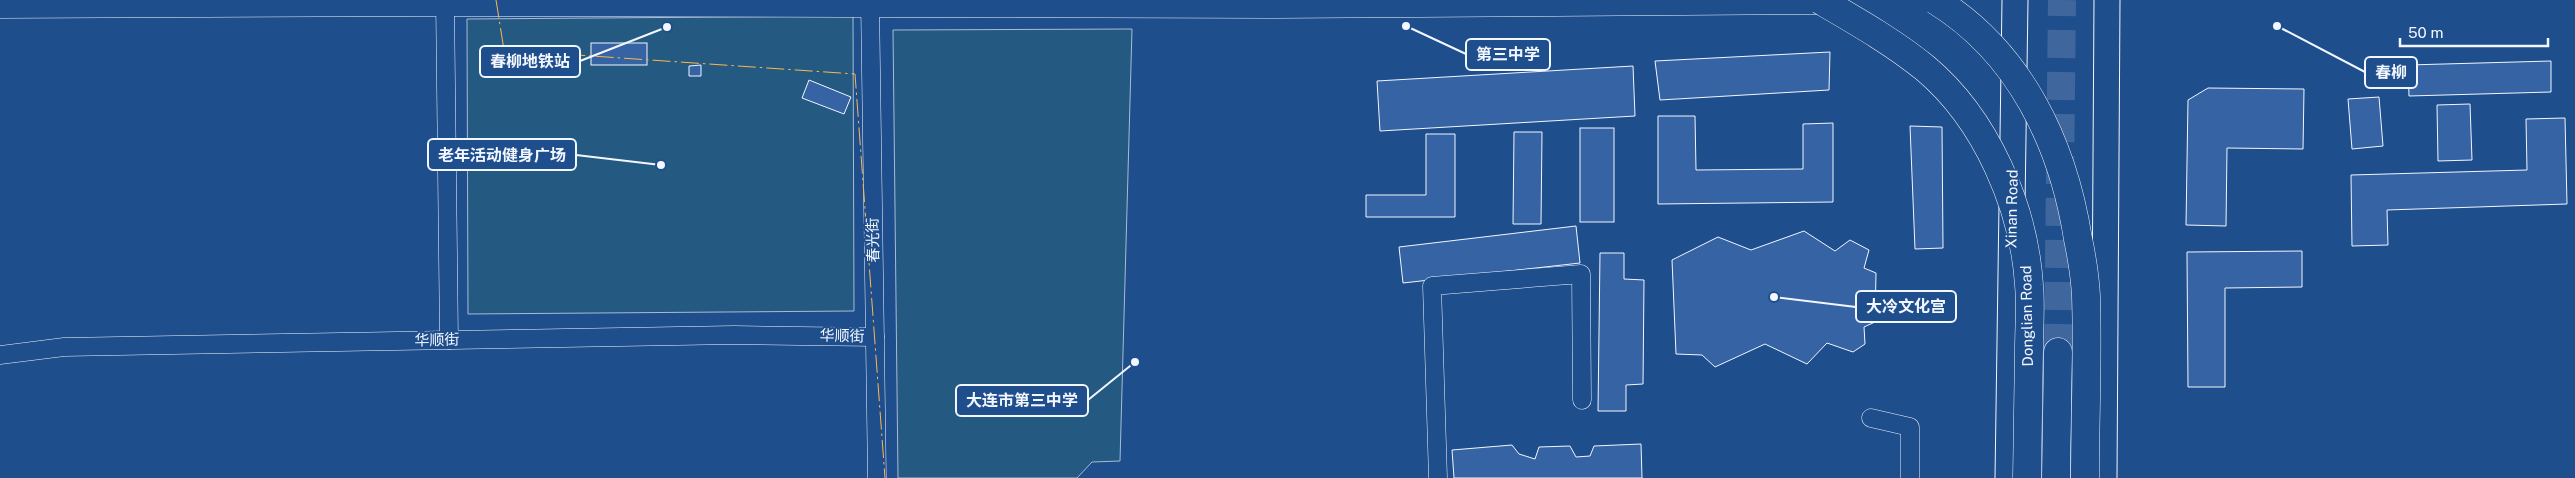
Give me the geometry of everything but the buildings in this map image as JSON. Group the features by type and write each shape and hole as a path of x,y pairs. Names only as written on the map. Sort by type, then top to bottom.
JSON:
{"main road":[{"path":"0,4 445,1 1162,2 1820,0"},
{"name":"Donglian Road","path":"1820,0 1897,47 1926,69 1943,86 1970,120 2003,179 2024,247 2029,286 2027,478"},
{"path":"1934,0 1980,35 2010,68 2034,104 2052,138 2065,176 2074,215 2086,294 2085,478"},
{"name":"Xinan Road","path":"2008,478 2015,0"},
{"path":"2104,478 2107,0"},
{"path":"2056,478 2058,352"}],"street":[{"path":"445,1 449,340"},
{"name":"春光街","path":"870,2 877,478"},
{"path":"1438,478 1432,286 1581,274 1582,400"},
{"name":"华顺街","path":"0,355 64,347 734,335 874,337"},
{"path":"1871,418 1910,426 1910,478"}],"shaded area":[{"path":"853,16 854,311 468,314 467,19"},
{"path":"1132,29 1120,461 1092,462 1077,478 898,478 893,30"}],"tunnel":[{"path":"2058,352 2062,0"}],"power":[{"path":"496,0 504,50 855,74 885,478"}],"place":[{"name":"第三中学","path":"1406,26"},
{"name":"春柳","path":"2277,26"},
{"name":"春柳地铁站","path":"667,27"},
{"name":"老年活动健身广场","path":"661,165"},
{"name":"大冷文化宫","path":"1774,297"},
{"name":"大连市第三中学","path":"1135,362"}]}
